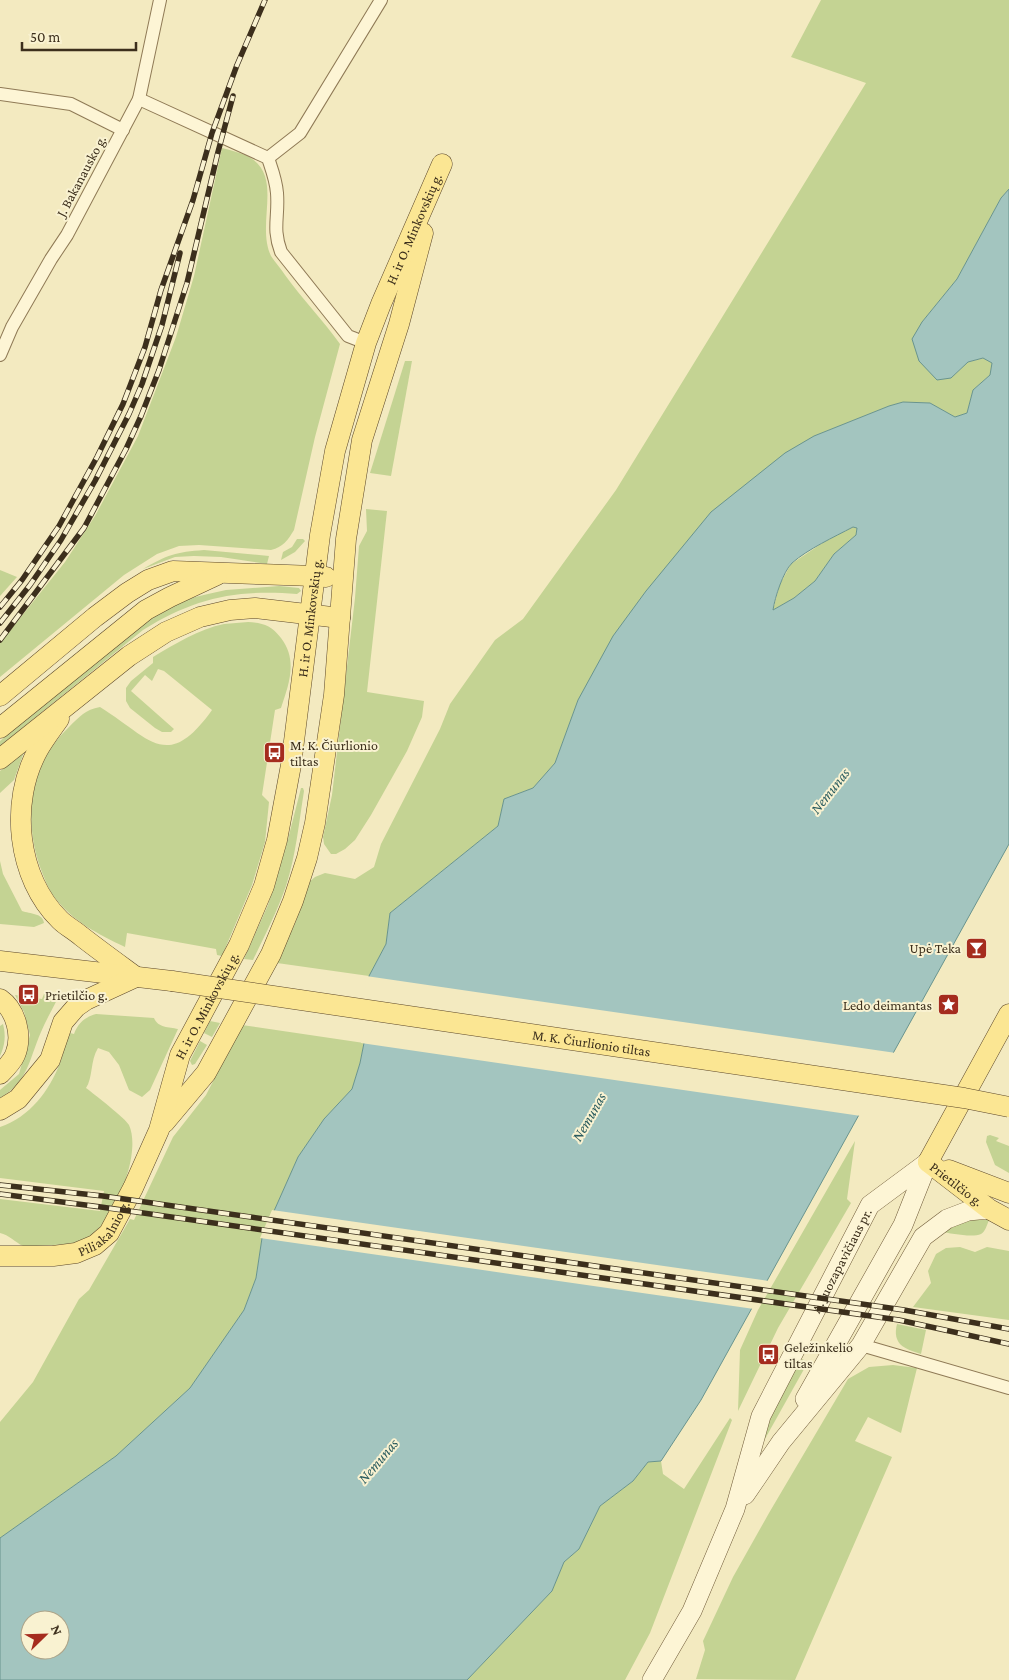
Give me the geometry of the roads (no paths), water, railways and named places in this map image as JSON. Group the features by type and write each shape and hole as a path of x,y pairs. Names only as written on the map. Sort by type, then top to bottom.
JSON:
{"main road":[{"name":"H. ir O. Minkovskių g.","path":"442,164 399,324 362,440 346,538 334,695 315,823 306,858 293,901 270,954 206,1073 159,1130 180,1055 239,945 264,886 277,840 291,765 314,576 335,451 366,344 381,304 442,164"},
{"path":"0,696 95,617 148,580 173,572 314,576 343,580"},
{"path":"0,728 146,610 222,574"},
{"path":"0,759 129,656 166,632 200,617 230,610 255,608 309,616 340,618"},
{"path":"69,704 38,750 32,763 20,804 21,841 32,877 46,903 60,920 136,977"},
{"path":"0,960 136,977"},
{"path":"0,1110 18,1099 50,1060 63,1022 76,1007 86,1000 136,977"},
{"name":"M. K. Čiurlionio tiltas","path":"136,977 955,1096 1009,1107"},
{"path":"0,999 14,1016 17,1038 16,1054 0,1074"},
{"path":"928,1162 1009,1014"},
{"name":"Piliakalnio g.","path":"0,1256 53,1256 76,1253 95,1246 114,1225 159,1130"},
{"name":"Prietilčio g.","path":"928,1162 1009,1193"},
{"name":"Prietilčio g.","path":"928,1162 989,1209 1009,1220"},
{"name":"A. Juozapavičiaus pr.","path":"782,1442 903,1225 928,1162"},
{"name":"A. Juozapavičiaus pr.","path":"652,1680 692,1611 735,1509 761,1416 870,1205 928,1162"},
{"name":"A. Juozapavičiaus pr.","path":"735,1509 782,1442 861,1345 924,1236 947,1219 968,1211 989,1209"}],"street":[{"name":"J. Bakanausko g.","path":"0,355 12,327 51,258 67,235 139,99 160,0"},
{"path":"268,158 300,134 381,0"},
{"path":"0,94 70,104 123,130"},
{"path":"139,99 268,158 274,175 277,194 275,230 281,252 348,336 366,344"},
{"path":"861,1345 1009,1388"}],"water":[{"name":"Nemunas","path":"1009,189 1009,844 701,1400 661,1461 648,1462 633,1481 600,1506 579,1549 564,1562 552,1591 467,1680 0,1680 0,1538 116,1456 190,1388 244,1310 256,1278 262,1238 298,1157 324,1119 352,1089 364,1043 369,976 386,944 390,913 498,826 504,799 533,788 555,763 578,700 613,636 646,591 711,512 785,453 814,436 889,406 903,402 930,403 955,417 967,413 973,390 990,375 992,363 983,358 968,362 951,378 937,380 919,361 912,339 922,322 957,279 1001,198","holes":["853,527 857,528 856,535 834,554 815,581 794,598 773,610 780,585 792,563 813,548"]}],"railway":[{"path":"0,607 22,580 59,526 97,457 123,404 145,347 161,290 193,200 212,133 237,65 265,0"},
{"path":"0,640 84,528 126,449 141,416 159,370 187,283 233,96"},
{"path":"0,623 30,585 61,540 95,481 129,414 142,384 162,325 180,253"},
{"path":"0,1185 103,1196 904,1310 1009,1329"},
{"path":"0,1194 899,1320 1009,1344"}],"place":[{"name":"M. K. Čiurlionio tiltas","path":"274,753"},
{"name":"Upė Teka","path":"977,948"},
{"name":"Prietilčio g.","path":"29,995"},
{"name":"Ledo deimantas","path":"948,1005"},
{"name":"Geležinkelio tiltas","path":"768,1355"}]}
